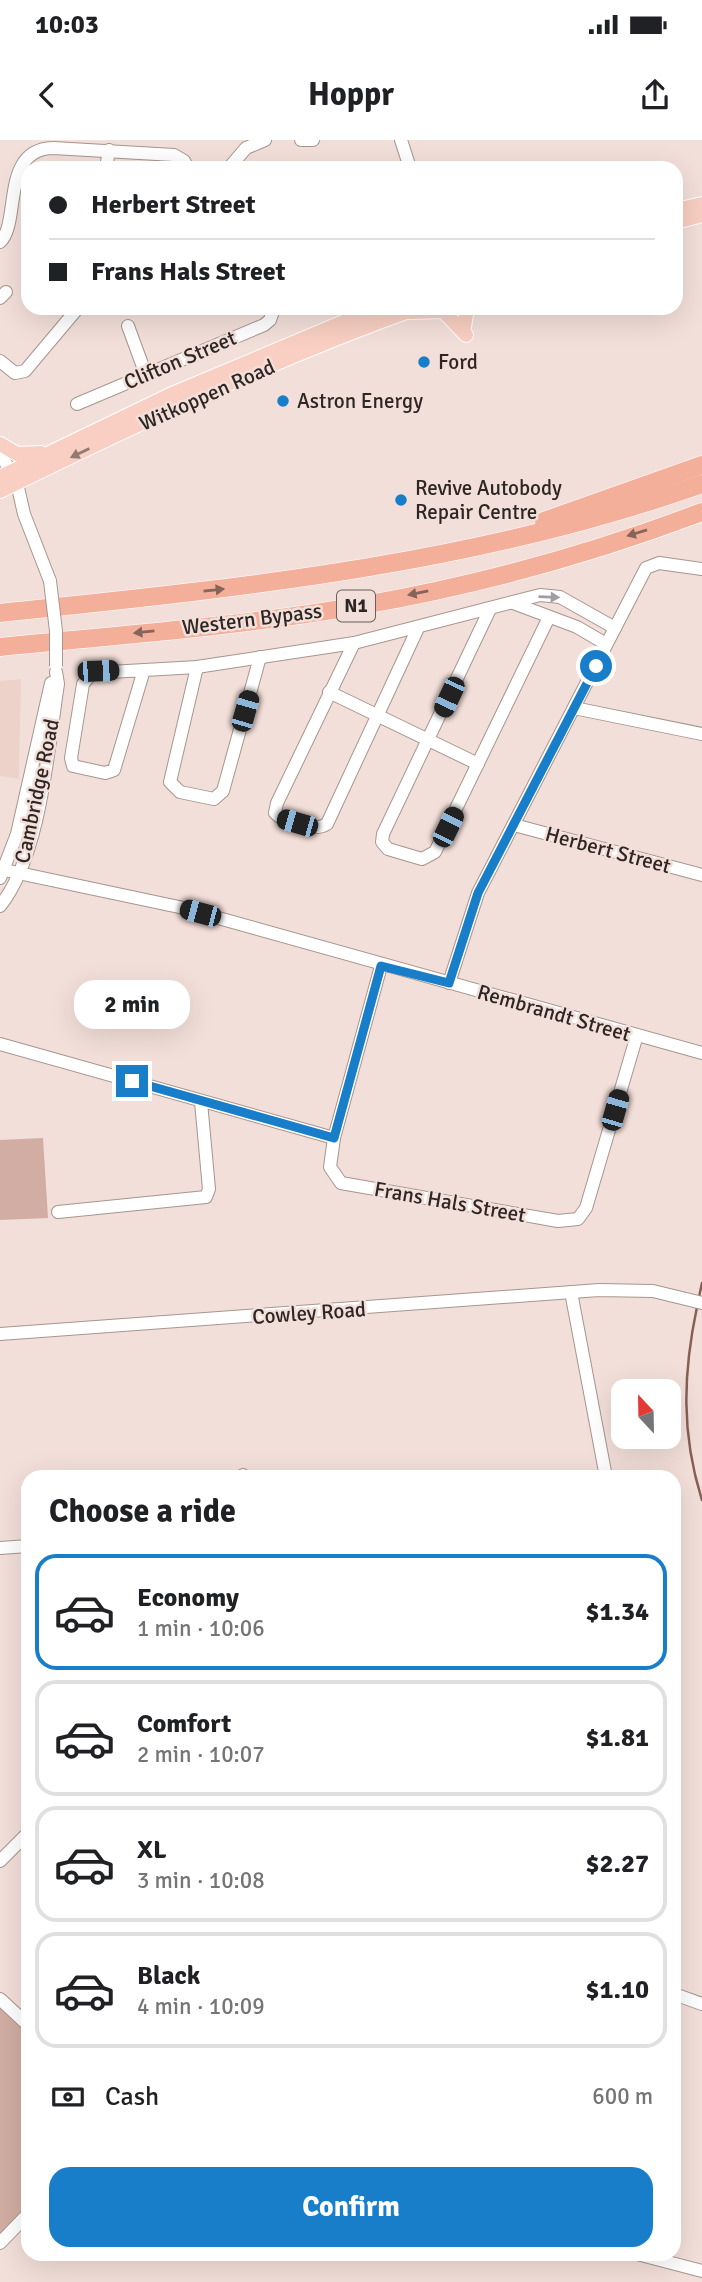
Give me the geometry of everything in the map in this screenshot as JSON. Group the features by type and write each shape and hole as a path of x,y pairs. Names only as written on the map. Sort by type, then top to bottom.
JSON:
{"highway":[{"path":"478,546 702,465"},
{"name":"Western Bypass","path":"0,613 282,583 478,546 596,518 702,484"},
{"name":"Western Bypass","path":"0,648 364,605 543,562 702,512"}],"main road":[{"path":"683,208 702,204"},
{"path":"683,220 702,215"},
{"name":"Witkoppen Road","path":"5,482 53,449 170,395 360,315"},
{"name":"Witkoppen Road","path":"5,482 213,391 398,315"},
{"path":"393,317 401,315"},
{"path":"448,315 465,331 466,315"},
{"path":"0,444 21,455 53,449"}],"street":[{"path":"235,161 246,148 265,140"},
{"path":"301,140 313,140"},
{"path":"401,140 408,161"},
{"path":"0,242 6,231 4,176 21,159 35,150 109,150 174,155 184,161"},
{"path":"107,161 109,150"},
{"path":"0,361 15,373 24,371 72,315"},
{"name":"Clifton Street","path":"77,404 264,325 272,315"},
{"path":"128,326 146,375"},
{"name":"Cambridge Road","path":"0,453 5,482 24,514 50,581 57,631 58,684 30,842 20,873 0,906"},
{"name":"Herbert Street","path":"449,983 478,893 649,565 664,563 702,569"},
{"path":"144,670 114,770 104,773 73,766 71,758 85,679 98,671 197,667 354,643 540,596 561,597 615,628"},
{"path":"513,603 577,627 606,644"},
{"path":"489,608 429,741 383,834 382,842 388,849 422,859 432,856 549,617"},
{"path":"354,643 277,803 275,813 280,818 319,828 327,824 418,628"},
{"path":"197,667 170,782 180,792 214,799 223,791 260,657"},
{"name":"Cambridge Road","path":"2,872 17,834 56,669"},
{"path":"330,692 478,764"},
{"path":"574,708 702,734"},
{"name":"Herbert Street","path":"514,824 702,875"},
{"name":"Rembrandt Street","path":"2,872 20,873 179,907 381,966 702,1052"},
{"path":"0,1044 334,1138 381,966"},
{"name":"Frans Hals Street","path":"334,1138 332,1174 341,1183 573,1221 586,1208 637,1035"},
{"path":"58,1212 206,1197 209,1189 201,1102"},
{"name":"Cowley Road","path":"0,1334 48,1333 571,1292 653,1291 702,1303"},
{"path":"571,1292 605,1470"},
{"name":"Cowley Road","path":"0,1340 48,1333"},
{"path":"0,1548 21,1546"},
{"path":"0,1861 21,1840"},
{"path":"681,1996 702,2004"},
{"path":"0,1999 21,2018"},
{"path":"0,2243 21,2221"},
{"path":"664,2261 702,2271"}],"shaded area":[{"path":"21,679 19,779 0,776 0,681"},
{"path":"43,1138 48,1218 0,1220 0,1140"},
{"path":"0,2004 21,2023 21,2215 0,2236"}],"waterway":[{"path":"699,1297 702,1283"},
{"path":"697,1307 689,1356 686,1404 690,1451 702,1500"}],"place":[{"name":"Ford","path":"424,362"},
{"name":"Astron Energy","path":"283,401"},
{"name":"Revive Autobody Repair Centre","path":"401,500"}],"route":[{"path":"132,1081 334,1138 381,966 449,983 478,893 596,666"}]}
